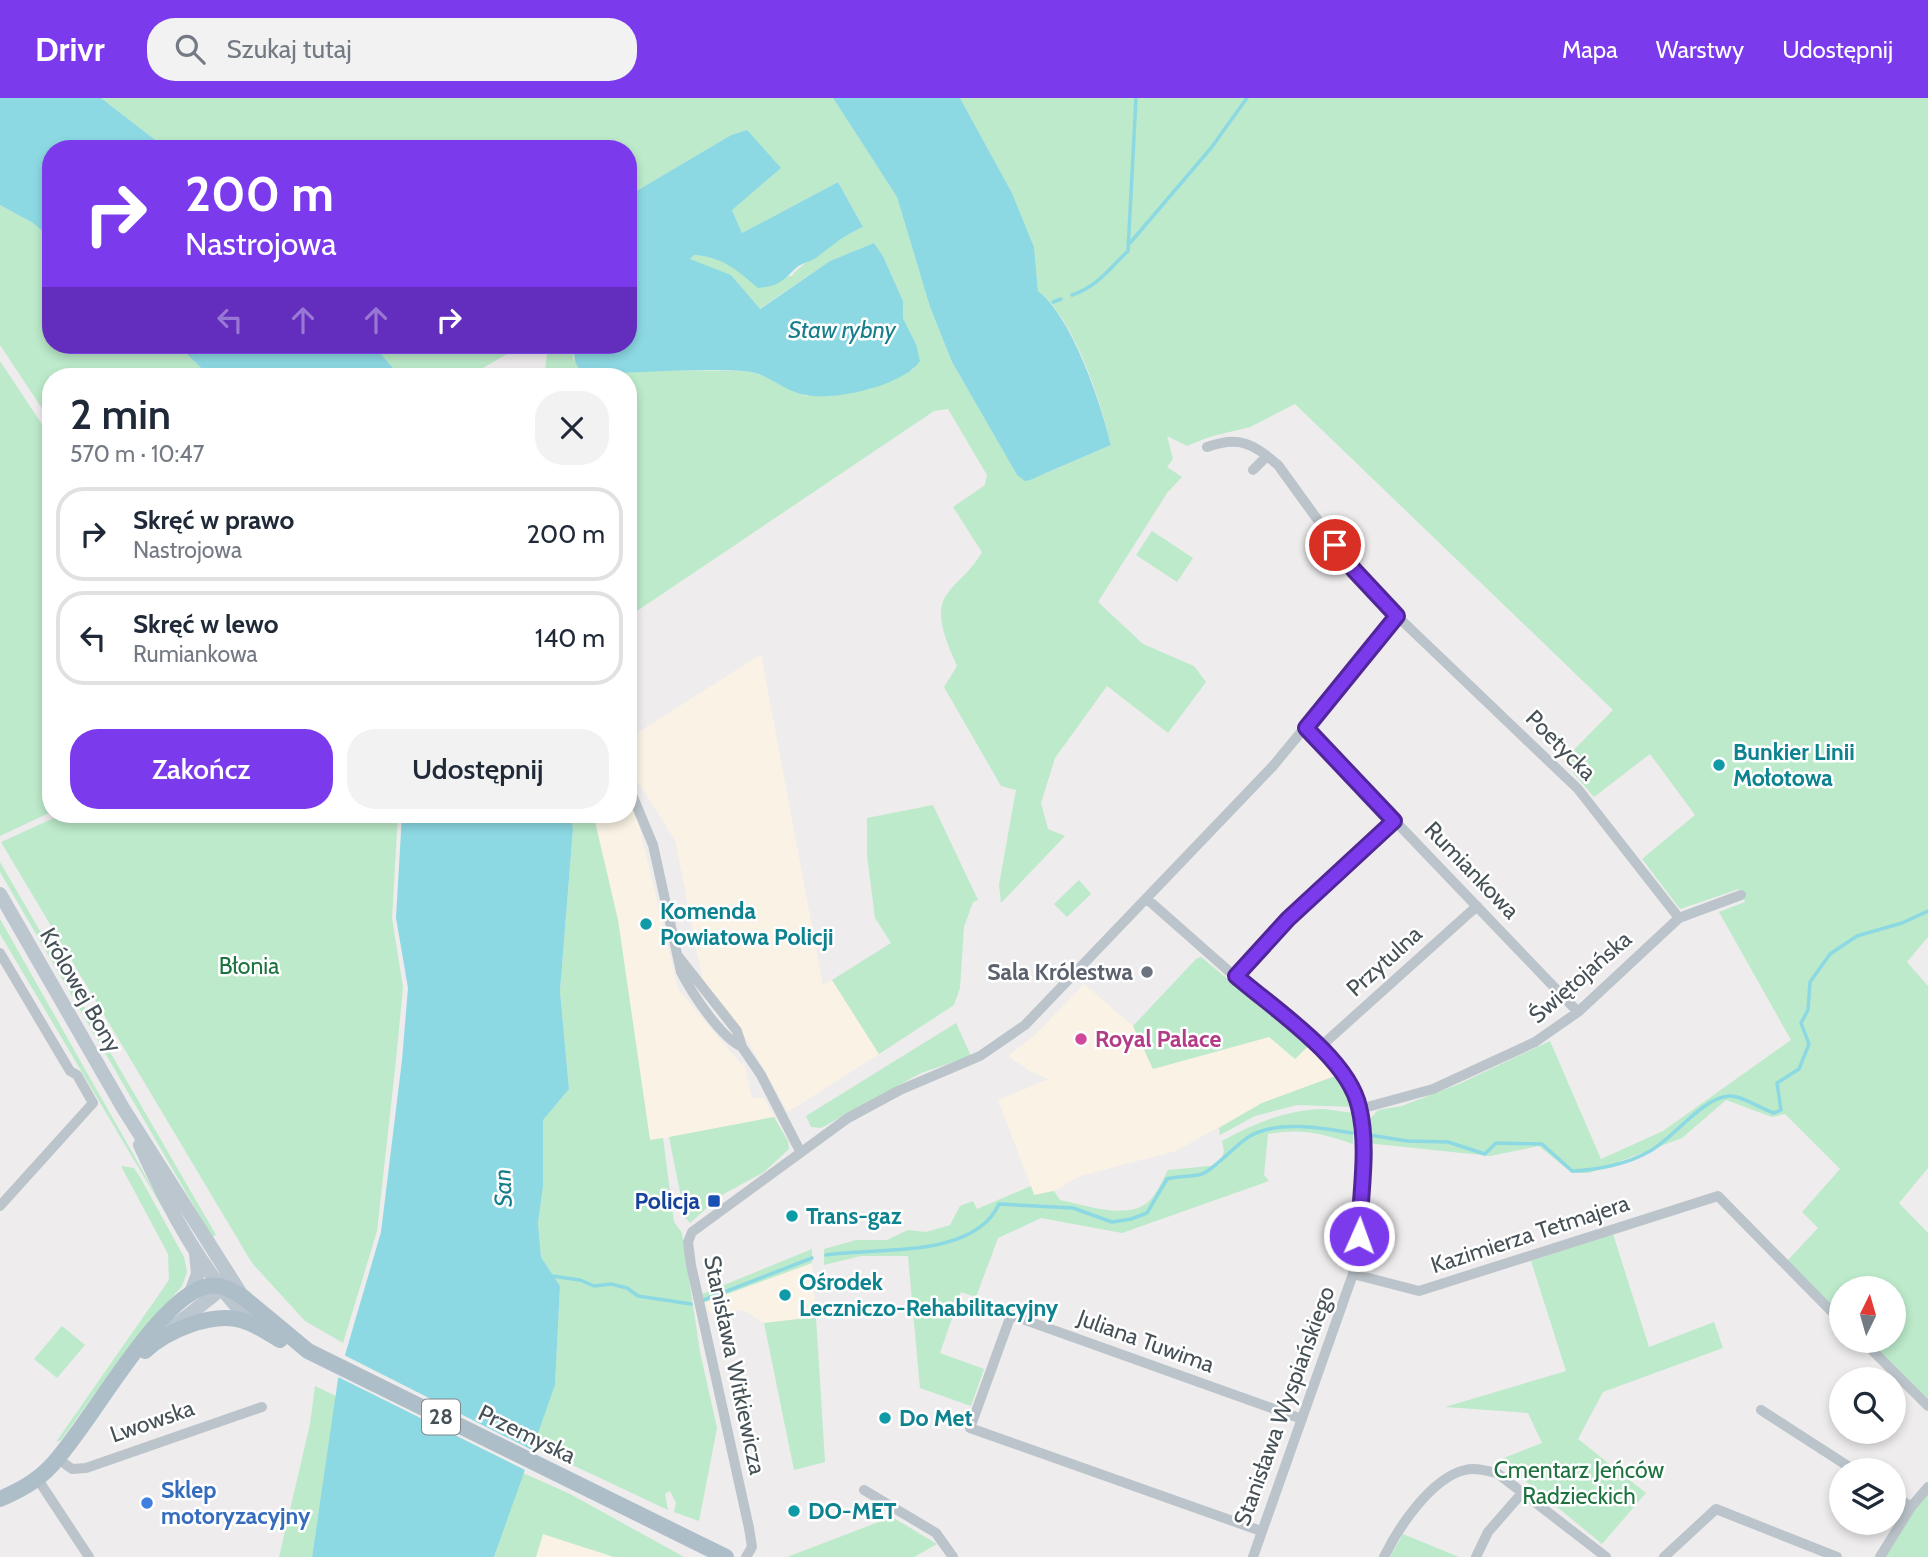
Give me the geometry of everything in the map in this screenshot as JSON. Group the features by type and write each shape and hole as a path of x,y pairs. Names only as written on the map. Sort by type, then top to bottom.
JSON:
{"main road":[{"name":"Królowej Bony","path":"0,894 123,1108 171,1178 218,1259"},
{"name":"Królowej Bony","path":"123,1108 149,1167 196,1252 219,1286"},
{"path":"190,1295 198,1274 196,1252"},
{"path":"218,1259 221,1273 219,1286"},
{"name":"Przemyska","path":"218,1259 243,1297 313,1354"},
{"name":"Lwowska","path":"0,1497 37,1479 58,1459 154,1327 190,1295 207,1286 219,1286"},
{"name":"Przemyska","path":"219,1286 253,1324 290,1346 313,1354 726,1557"},
{"name":"Lwowska","path":"113,1382 157,1339 208,1301 219,1286"},
{"name":"28","path":"219,1286 243,1297"},
{"name":"Lwowska","path":"157,1339 210,1321 233,1318 253,1324"}],"street":[{"path":"1147,899 1306,728 1397,616 1354,570 1291,479 1267,456 1241,441 1229,440 1207,447"},
{"path":"1253,470 1267,456"},
{"name":"Poetycka","path":"1397,616 1578,789 1679,918"},
{"name":"Rumiankowa","path":"1306,728 1578,1012"},
{"path":"637,807 653,845 677,954 737,1031 742,1046 761,1075 800,1151"},
{"path":"1236,976 1288,919 1394,821"},
{"name":"Świętojańska","path":"1360,1109 1403,1100 1482,1068 1535,1042 1578,1012 1679,918 1741,895"},
{"name":"Stanisława Wyspiańskiego","path":"1147,899 1319,1048 1341,1070 1353,1087 1360,1109 1359,1236 1353,1274 1253,1557"},
{"name":"Stanisława Witkiewicza","path":"747,1557 752,1547 749,1528 715,1380 688,1242 697,1228 800,1151 875,1102 980,1056 1007,1040 1040,1011 1147,899"},
{"name":"Przytulna","path":"1319,1048 1477,906"},
{"path":"0,953 70,1071 77,1075 93,1102 0,1206"},
{"name":"Kazimierza Tetmajera","path":"1353,1274 1412,1291 1426,1289 1718,1196 1790,1273 1829,1310"},
{"name":"Juliana Tuwima","path":"1261,1531 970,1428 1011,1315 1302,1419"},
{"path":"1874,1353 1928,1406"},
{"name":"Lwowska","path":"58,1459 72,1469 86,1468 262,1407"},
{"path":"1760,1410 1835,1458"},
{"path":"1384,1557 1398,1528 1408,1516 1450,1477 1463,1470 1478,1469 1497,1473 1606,1557"},
{"path":"37,1479 89,1557"},
{"path":"1880,1557 1911,1507 1928,1487"},
{"path":"864,1490 936,1533 945,1541 953,1557"},
{"path":"1476,1557 1488,1532 1522,1493"},
{"path":"1906,1503 1911,1507"},
{"path":"1664,1557 1716,1509 1837,1557"}],"shaded area":[{"path":"761,654 823,985 832,980 879,1054 788,1112 747,1040 703,982 675,840 637,781 637,733"},
{"path":"637,816 678,989 741,1064 744,1063 752,1098 764,1098 774,1117 650,1141 618,920 596,823 637,823"},
{"path":"1084,984 1133,1026 1153,1069 1269,1037 1295,1058 1308,1046 1338,1075 1262,1103 1176,1151 1080,1176 1054,1191 1034,1195 998,1100 1049,1079 1031,1072 1008,1056 1035,1035"},
{"path":"812,1263 816,1317 764,1323 743,1310 710,1313 705,1302"},
{"path":"543,1534 614,1557 536,1557"}],"green space":[{"path":"101,98 833,98 897,197 930,307 952,362 1017,475 1045,474 1111,445 1093,384 1074,340 1063,320 1038,291 1034,247 1012,193 960,98 1928,98 1928,937 1907,962 1928,986 1928,1168 1899,1203 1928,1233 1928,1400 1906,1378 1906,1367 1896,1367 1882,1353 1906,1353 1906,1276 1829,1276 1829,1301 1787,1261 1818,1228 1802,1212 1840,1169 1785,1114 1772,1117 1726,1100 1682,1138 1589,1173 1572,1173 1539,1146 1490,1156 1367,1143 1369,1120 1378,1110 1402,1106 1459,1084 1550,1041 1601,1159 1663,1131 1791,1040 1719,912 1745,902 1739,889 1680,909 1642,859 1695,815 1650,754 1594,797 1563,761 1613,710 1295,404 1250,427 1209,437 1187,446 1167,436 1173,459 1167,467 1182,477 1167,493 1098,602 1143,644 1194,666 1206,682 1168,733 1107,686 1055,758 1041,803 1048,829 1065,836 1001,903 999,885 1016,790 1001,786 944,687 957,666 941,621 943,602 982,552 953,507 985,485 987,475 948,409 934,411 637,611 637,371 748,371 781,382 806,396 827,395 870,389 914,369 916,344 903,318 903,301 883,256 874,243 830,261 759,309 731,275 693,263 689,259 694,255 717,259 737,269 748,279 792,276 813,257 863,227 838,182 742,233 732,210 747,130 731,135 637,191 637,140 155,140"},
{"path":"0,205 42,231 42,354 187,354 201,368 42,368 42,408 0,345"},
{"path":"381,354 507,354 483,368 393,368"},
{"path":"547,354 573,354 573,359 582,368 545,368"},
{"path":"0,361 42,424 42,816 0,836"},
{"path":"1152,531 1193,558 1177,582 1136,555"},
{"path":"933,805 978,900 973,902 964,927 960,988 954,1005 879,1054 832,980 891,943 875,918 867,855 867,818"},
{"name":"Błonia","path":"43,823 397,823 392,918 403,987 396,1060 377,1231 343,1343 305,1321 252,1263 1,842"},
{"path":"572,823 595,823 618,920 650,1140 663,1138 674,1222 682,1233 700,1352 717,1428 699,1521 674,1512 676,1503 670,1491 665,1494 668,1510 532,1446 555,1384 560,1286 541,1257 538,1223 543,1187 543,1119 569,1089 560,991"},
{"path":"0,862 216,1235 212,1237 0,872"},
{"path":"1079,880 1091,894 1067,917 1054,904"},
{"path":"0,919 188,1251 0,934"},
{"path":"1201,957 1308,1046 1295,1059 1269,1037 1153,1069 1133,1026 1196,959"},
{"path":"956,1023 971,1056 921,1073 821,1128 811,1127 806,1116"},
{"path":"1338,1075 1354,1107 1297,1105 1255,1116 1220,1135 1219,1128 1262,1103"},
{"path":"1324,1109 1353,1113 1353,1144 1311,1133 1290,1131 1268,1134 1264,1175 1269,1181 1122,1233 1041,1218 998,1238 976,1297 961,1292 940,1353 984,1369 971,1406 920,1388 908,1256 861,1256 824,1265 824,1249 856,1240 887,1240 908,1230 926,1232 950,1225 960,1206 973,1201 977,1209 1031,1186 1034,1195 1054,1191 1060,1200 1108,1210 1132,1210 1151,1199 1168,1170 1220,1165 1224,1151 1222,1141 1271,1119 1296,1112"},
{"path":"774,1117 788,1141 789,1149 764,1172 709,1202 710,1205 690,1223 685,1217 669,1137"},
{"path":"121,1166 134,1168 140,1177 184,1257 187,1272 182,1286 124,1353 61,1440 56,1442 169,1280 168,1254"},
{"name":"Cmentarz Jeńców Radzieckich","path":"1613,1234 1649,1347 1714,1322 1723,1348 1603,1392 1578,1439 1646,1493 1602,1544 1506,1465 1496,1461 1542,1443 1528,1413 1445,1407 1566,1371 1531,1261"},
{"path":"812,1249 812,1263 705,1302 702,1294"},
{"path":"816,1317 825,1462 794,1470 764,1323"},
{"path":"62,1326 85,1345 57,1378 34,1359"},
{"path":"315,1386 336,1396 312,1557 279,1557 310,1424"},
{"path":"523,1473 570,1494 684,1557 614,1557 543,1534 536,1557 494,1557"},
{"path":"1928,1494 1928,1557 1884,1557 1898,1535 1906,1535 1906,1523"},
{"path":"892,1517 937,1544 914,1557 787,1557"},
{"path":"1403,1534 1459,1557 1390,1557"}],"water":[{"path":"0,98 101,98 155,140 42,140 42,231 0,205"},
{"name":"Staw rybny","path":"833,98 960,98 1012,193 1034,247 1038,291 1062,320 1084,362 1111,445 1030,480 1025,481 1017,475 952,362 930,307 897,197"},
{"name":"Staw rybny","path":"747,130 781,168 732,210 742,233 838,182 863,227 844,237 816,258 798,266 780,282 771,286 758,288 736,270 713,258 694,255 690,259 731,275 760,309 830,261 874,243 883,256 903,301 903,318 916,344 920,361 911,370 899,378 867,390 818,396 797,393 761,375 745,371 637,372 637,368 579,368 574,354 637,354 637,191 731,135"},
{"path":"187,354 381,354 393,368 201,368"},
{"name":"San","path":"401,823 572,823 560,991 569,1089 543,1120 543,1187 538,1223 541,1257 560,1286 555,1385 494,1557 312,1557 338,1379 381,1232 408,988 396,918"}],"pier":[{"path":"342,1354 534,1451 527,1471 336,1376"}],"waterway":[{"path":"1072,295 1096,282 1128,251 1136,98"},
{"path":"1130,243 1211,148 1247,98"},
{"path":"1053,302 1061,299"},
{"path":"1370,1135 1407,1141 1448,1142 1485,1154 1496,1143 1542,1144 1572,1171 1612,1166 1641,1156 1719,1098 1739,1098 1774,1113 1781,1110 1777,1083 1799,1069 1809,1044 1801,1023 1808,1010 1810,982 1830,954 1857,936 1902,923 1928,911"},
{"path":"826,1255 897,1250 947,1242 969,1234 987,1222 999,1204 1073,1208 1112,1222 1131,1219 1147,1213 1167,1179 1204,1173 1244,1140 1261,1131 1300,1127 1352,1133"},
{"path":"701,1301 812,1258"},
{"path":"552,1276 580,1280 594,1286 611,1284 627,1288 638,1296 691,1304"}],"place":[{"name":"Bunkier Linii Mołotowa","path":"1719,765"},
{"name":"Komenda Powiatowa Policji","path":"646,924"},
{"name":"Sala Królestwa","path":"1147,972"},
{"name":"Royal Palace","path":"1081,1039"},
{"name":"Policja","path":"714,1201"},
{"name":"Trans-gaz","path":"792,1216"},
{"name":"Ośrodek Leczniczo-Rehabilitacyjny","path":"785,1295"},
{"name":"Do Met","path":"885,1418"},
{"name":"Sklep motoryzacyjny","path":"147,1503"},
{"name":"DO-MET","path":"794,1511"}],"route":[{"path":"1335,545 1371,590 1397,616 1306,728 1394,821 1310,897 1236,976 1319,1048 1341,1070 1353,1087 1360,1109 1362,1140 1359,1236"}]}
